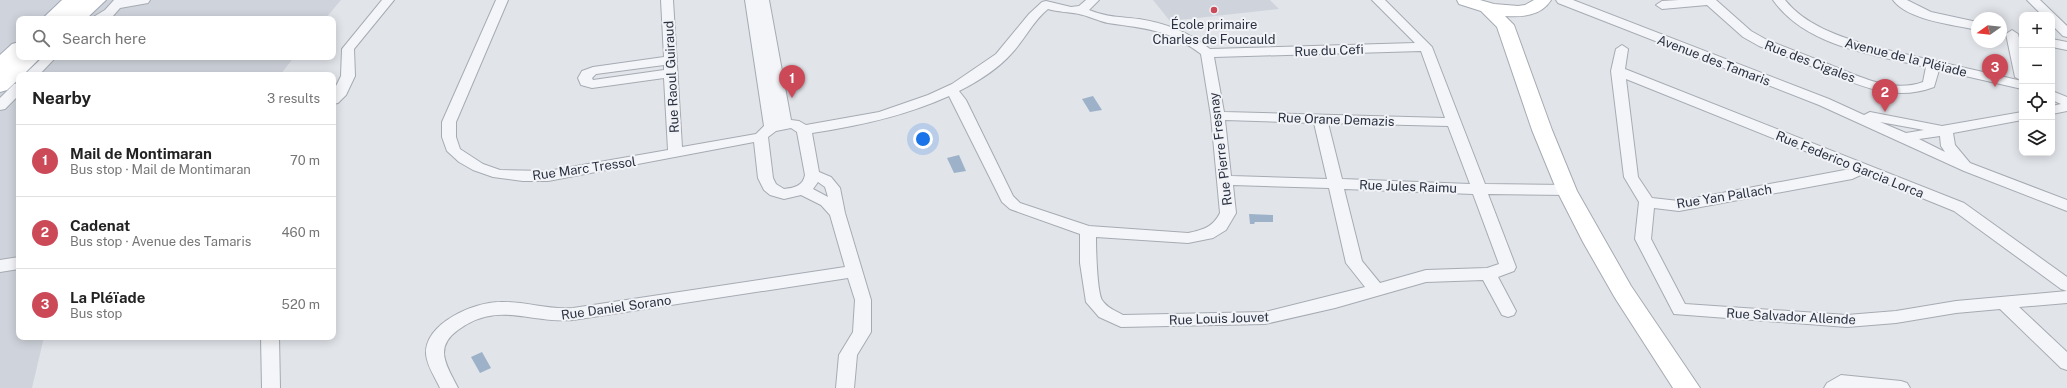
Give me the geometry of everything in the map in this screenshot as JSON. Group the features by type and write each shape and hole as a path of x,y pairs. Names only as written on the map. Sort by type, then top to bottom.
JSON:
{"main road":[{"path":"54,16 72,0"},
{"path":"65,16 84,0"},
{"path":"78,16 97,0"},
{"path":"0,65 16,51"},
{"path":"0,76 18,60"},
{"path":"0,86 29,60"}],"street":[{"path":"102,16 109,13 120,3 144,0"},
{"path":"336,97 341,92 348,76 348,49 388,0"},
{"name":"Rue Marc Tressol","path":"502,0 449,122 449,137 454,151 478,168 498,174 548,176 675,153 772,130"},
{"name":"Rue Raoul Guiraud","path":"667,0 675,153"},
{"path":"751,0 772,130"},
{"path":"763,0 772,130 767,182 771,190 778,194 787,194 802,190 809,185 812,175 804,130"},
{"path":"772,130 794,124 804,130 883,116 913,107 951,90 981,74 1008,52 1036,12 1045,2 1071,10 1080,10 1088,8 1092,0"},
{"path":"1378,0 1426,47"},
{"path":"1465,0 1510,18 1535,7 1543,1"},
{"name":"Avenue des Tamaris","path":"1562,0 1849,113 1904,138 2019,117"},
{"name":"Avenue de la Pléïade","path":"1779,0 1793,15 1824,34 1866,49 2019,84"},
{"path":"1899,0 1913,10 1971,25"},
{"path":"2033,0 2046,12"},
{"name":"Avenue des Tamaris","path":"1543,1 1580,8"},
{"path":"1662,5 1709,1"},
{"name":"Rue des Cigales","path":"1709,1 1747,34 1763,43 1871,85 1889,90 1918,89 1929,84 1933,65"},
{"path":"1080,10 1092,17 1147,24 1169,29 1194,42 1207,53"},
{"path":"1510,18 1567,190 1596,248 1620,289 1687,388"},
{"path":"2055,21 2067,33"},
{"path":"2012,34 2019,65"},
{"path":"2055,44 2067,46"},
{"name":"Rue du Cefi","path":"1207,53 1426,47"},
{"name":"Rue Louis Jouvet","path":"1088,231 1088,263 1094,302 1105,313 1121,321 1265,318 1335,302 1426,276 1488,274 1508,267 1426,47"},
{"path":"1622,49 1618,71 1631,177 1647,202"},
{"name":"Rue Pierre Fresnay","path":"951,90 959,100 1007,199 1015,206 1088,231 1188,238 1207,234 1221,226 1228,213 1218,116 1207,53"},
{"path":"34,72 47,60"},
{"path":"671,67 592,84 586,82 585,78 587,74 593,71 671,67"},
{"name":"Rue Federico Garcia Lorca","path":"1618,71 1959,207 2067,284"},
{"path":"0,106 16,90"},
{"path":"2055,96 2067,102"},
{"path":"2055,109 2067,107"},
{"name":"Avenue des Tamaris","path":"1849,113 1946,129"},
{"name":"Rue Orane Demazis","path":"1218,116 1453,122"},
{"path":"1320,119 1354,263 1376,290"},
{"path":"1946,129 1948,146 1969,168"},
{"path":"1904,138 1969,168 2067,206"},
{"name":"Rue Yan Pallach","path":"1647,202 1679,206 1852,174 1861,168"},
{"path":"812,175 827,179 832,184 838,213 863,300 864,324 857,342 848,355 845,388"},
{"name":"Rue Jules Raimu","path":"1224,180 1480,189 1567,190"},
{"path":"802,190 826,202 838,213"},
{"name":"Rue Salvador Allende","path":"1647,202 1643,239 1680,310 1848,321 2003,302 2067,297"},
{"path":"0,266 16,263"},
{"name":"Rue Daniel Sorano","path":"449,388 437,364 434,350 441,336 453,324 475,312 495,308 554,315 594,312 854,271"},
{"path":"1488,274 1508,311"},
{"path":"2003,302 2067,363"},
{"path":"270,340 272,377 270,388"},
{"path":"1833,388 1841,382 1900,388"}],"shaded area":[{"path":"0,0 341,0 328,16 16,16 16,60 292,60 282,72 16,72 16,340 43,340 32,388 0,388"},
{"name":"École primaire Charles de Foucauld","path":"1153,0 1270,0 1279,9 1170,21"}],"water":[{"path":"1093,96 1102,110 1090,112 1082,99"},
{"path":"959,155 966,171 954,173 947,158"},
{"path":"1249,214 1273,215 1273,222 1255,222 1254,224 1250,224"},
{"path":"482,352 491,368 480,373 471,357"}],"place":[{"name":"École primaire Charles de Foucauld","path":"1214,10"},
{"name":"La Pléïade","path":"1995,87"},
{"name":"Mail de Montimaran","path":"792,98"},
{"name":"Cadenat","path":"1885,112"}]}
